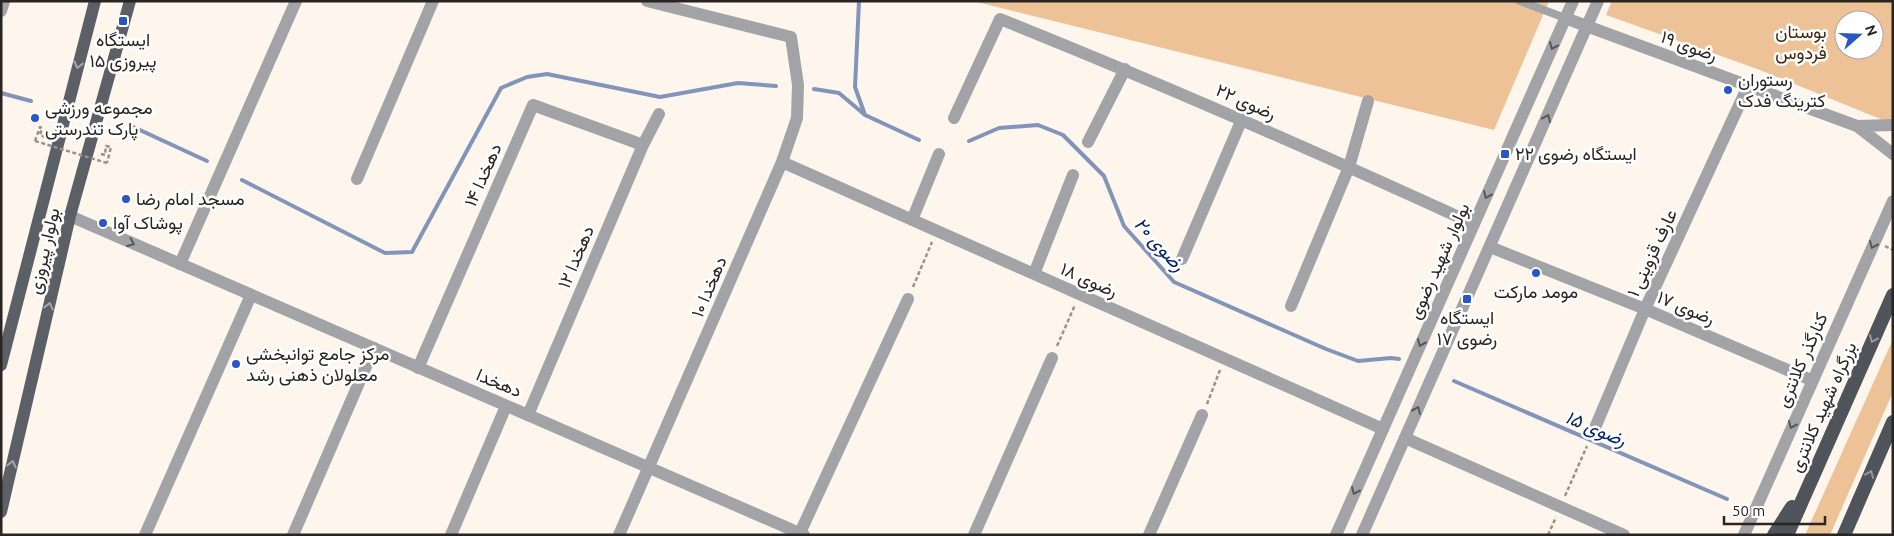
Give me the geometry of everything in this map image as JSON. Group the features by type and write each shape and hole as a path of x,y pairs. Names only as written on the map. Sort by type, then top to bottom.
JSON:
{"highway":[{"name":"بزرگراه شهید کلانتری","path":"1787,535 1893,295"},
{"path":"1844,535 1893,422"},
{"path":"1774,535 1812,478"}],"main road":[{"name":"بولوار پیروزی","path":"1,365 95,1"},
{"name":"بولوار پیروزی","path":"1,512 70,216 130,1"}],"street":[{"path":"1,11 4,1"},
{"path":"180,264 296,1"},
{"path":"357,179 433,1"},
{"name":"دهخدا ۱۰","path":"619,535 782,162 797,118 798,85 791,37 647,1"},
{"name":"بولوار شهید رضوی","path":"1336,535 1572,1"},
{"path":"1362,535 1598,1"},
{"name":"رضوی ۱۹","path":"1565,18 1857,126"},
{"name":"رضوی ۲۲","path":"954,118 1000,19 1125,69 1242,119 1474,224"},
{"path":"1088,142 1125,69"},
{"name":"عارف قزوینی ۱","path":"1590,440 1645,309 1748,86"},
{"path":"1291,306 1349,167 1368,101"},
{"name":"دهخدا ۱۴","path":"418,368 533,105 644,145"},
{"name":"دهخدا ۱۲","path":"528,415 659,114"},
{"path":"1182,259 1242,119"},
{"path":"1857,126 1893,125"},
{"path":"1857,126 1893,154"},
{"path":"912,220 939,154"},
{"name":"رضوی ۱۸","path":"782,162 1383,429"},
{"path":"1034,274 1073,174"},
{"name":"کنارگذر کلانتری","path":"1744,535 1811,380 1893,201"},
{"name":"دهخدا","path":"70,216 800,534"},
{"name":"رضوی ۱۷","path":"1490,247 1645,309 1811,380"},
{"path":"145,535 251,295"},
{"path":"800,534 908,299"},
{"path":"294,535 374,348"},
{"path":"974,535 1052,358"},
{"path":"451,535 506,406"},
{"path":"1149,535 1202,415"},
{"path":"1405,438 1624,535"}],"lane":[{"path":"1520,1 1565,18"}],"path":[{"path":"40,135 42,128 40,127 35,141 107,163 110,147 106,146 105,155"},
{"path":"908,299 936,231"},
{"path":"1884,246 1893,250"},
{"path":"1052,358 1079,294"},
{"path":"1202,415 1224,359"},
{"path":"1548,535 1590,440"}],"green space":[{"path":"973,1 1549,1 1494,130"},
{"name":"بوستان فردوس","path":"1612,1 1893,1 1893,118 1890,123 1760,70 1606,15"},
{"path":"1893,339 1893,392 1830,535 1805,535"}],"waterway":[{"path":"859,1 855,87 865,115"},
{"path":"242,180 385,253 412,252 501,88 527,77 547,74 660,97 738,83 776,86"},
{"path":"814,89 839,93 865,115 919,140"},
{"path":"1,93 31,101"},
{"path":"129,125 207,161"},
{"name":"رضوی ۲۰","path":"969,141 999,128 1038,125 1063,135 1104,176 1124,226 1174,282 1326,349 1358,361 1399,359"},
{"name":"رضوی ۱۵","path":"1454,381 1727,499"}],"place":[{"name":"ایستگاه پیروزی ۱۵","path":"123,21"},
{"name":"رستوران کترینگ فدک","path":"1728,90"},
{"name":"مجموعه ورزشی پارک تندرستی","path":"35,118"},
{"name":"ایستگاه رضوی ۲۲","path":"1505,154"},
{"name":"مسجد امام رضا","path":"126,199"},
{"name":"پوشاک آوا","path":"103,223"},
{"name":"مومد مارکت","path":"1536,273"},
{"name":"ایستگاه رضوی ۱۷","path":"1467,299"},
{"name":"مرکز جامع توانبخشی معلولان ذهنی رشد","path":"236,364"}]}
